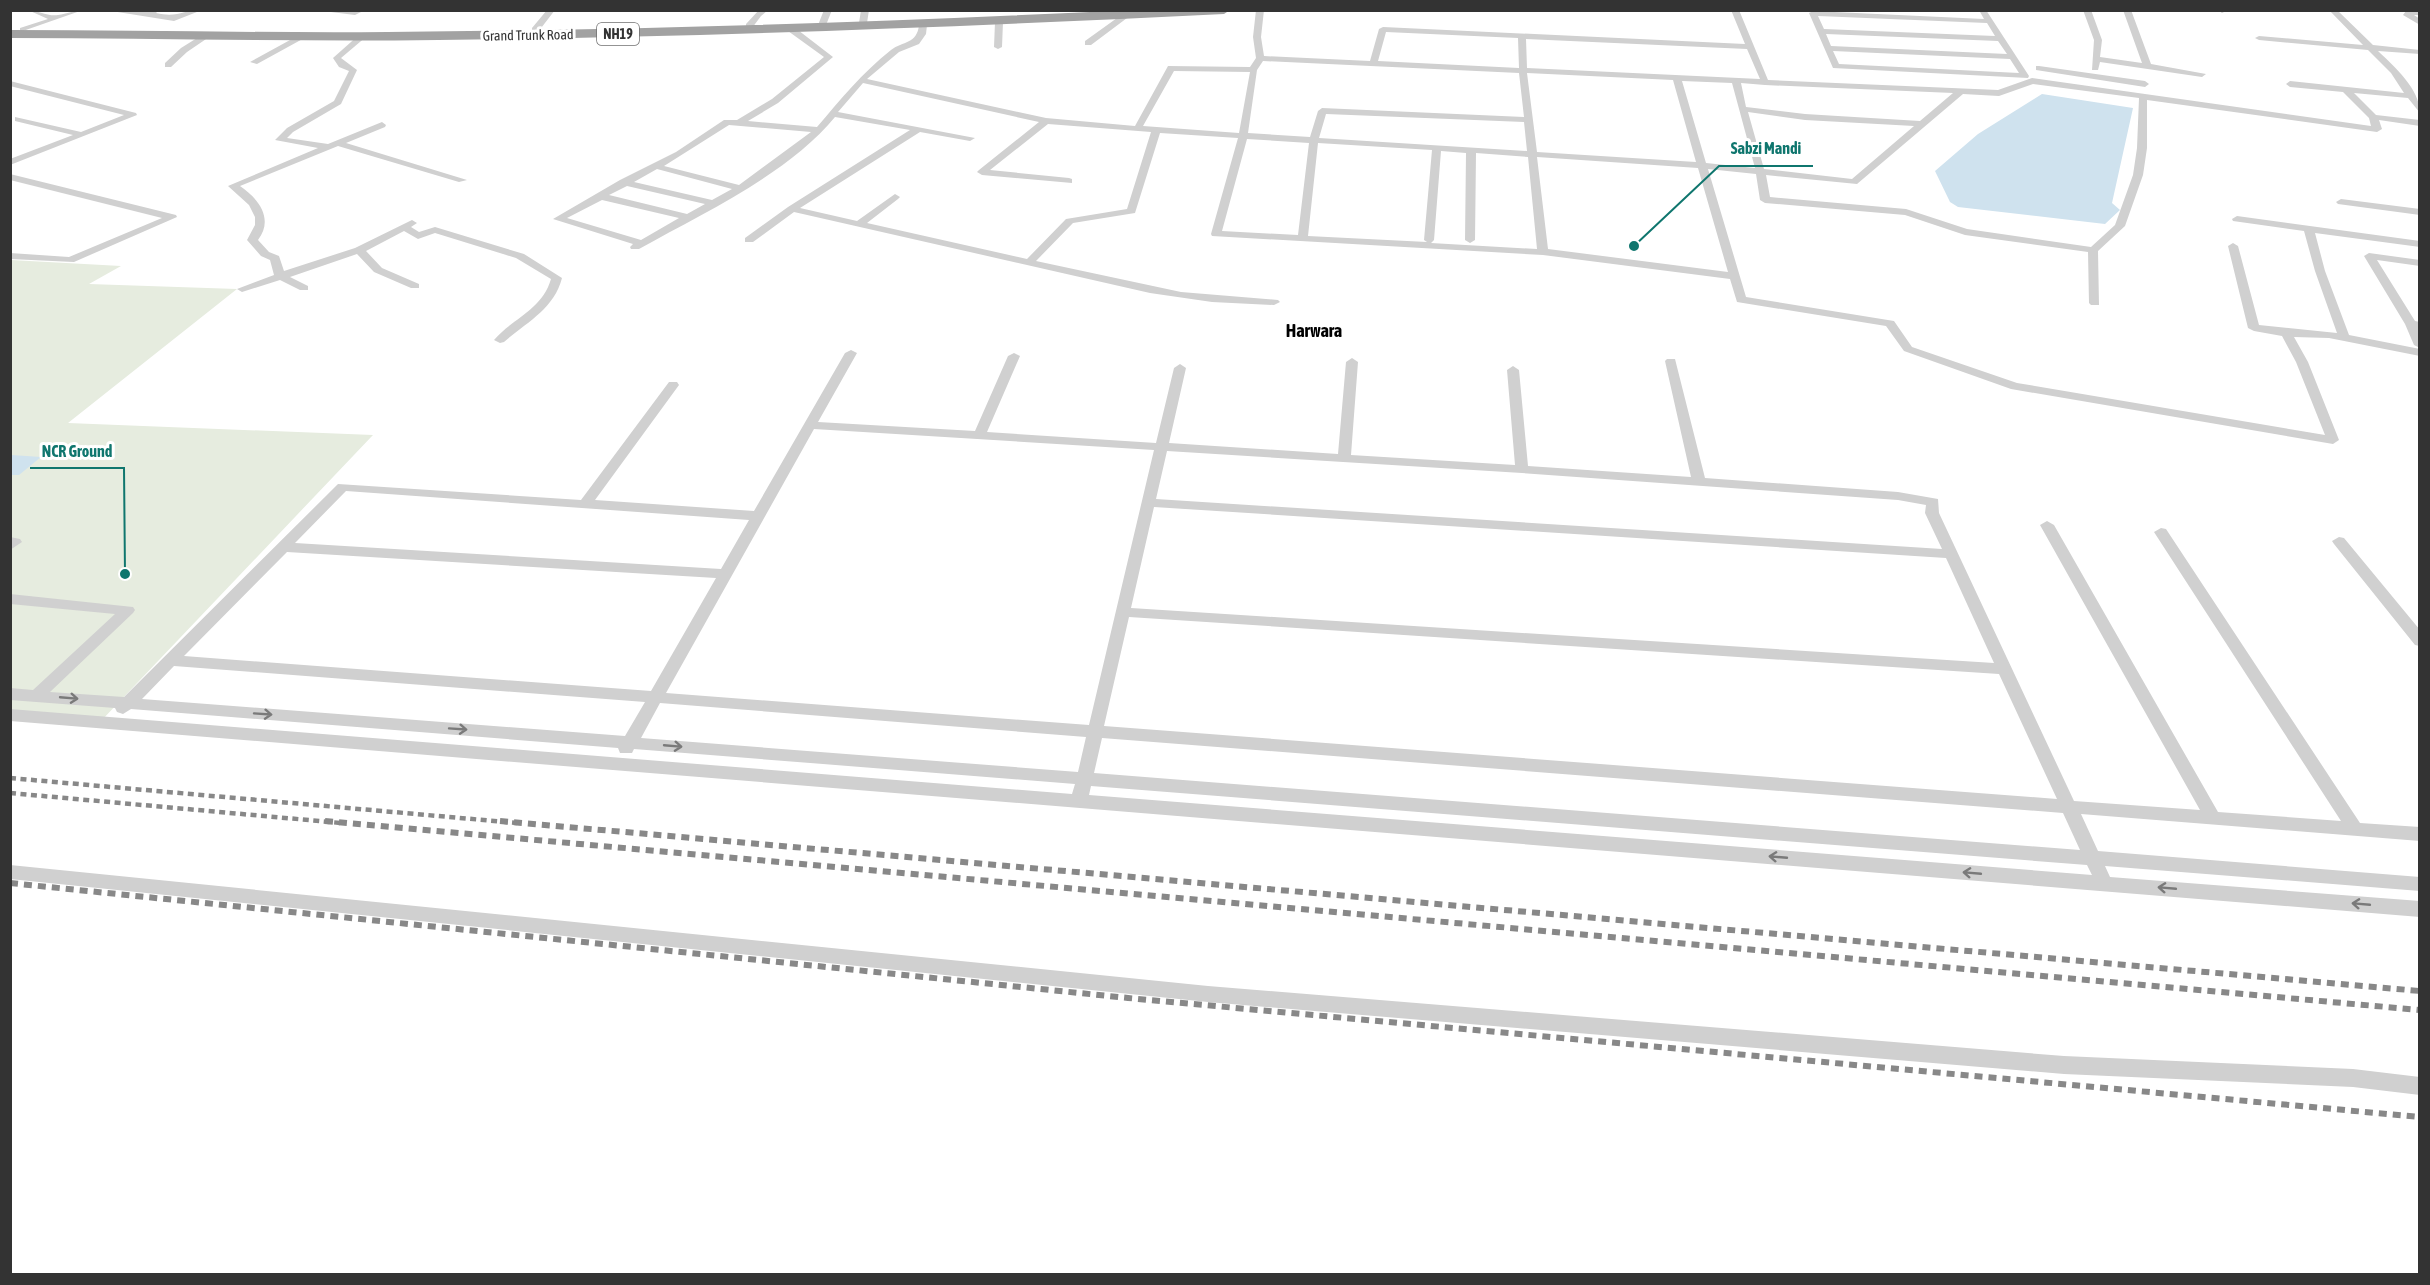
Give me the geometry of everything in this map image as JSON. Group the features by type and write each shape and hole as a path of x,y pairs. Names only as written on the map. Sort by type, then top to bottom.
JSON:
{"highway":[{"name":"Grand Trunk Road","path":"15,31 535,30 822,25 864,17 1224,10"},
{"name":"Grand Trunk Road","path":"15,31 363,36 791,29 999,22 1126,13"}],"street":[{"path":"31,10 54,18"},
{"path":"15,31 80,10"},
{"path":"108,10 152,12 174,19 198,10"},
{"path":"318,10 355,13 362,10"},
{"path":"535,30 552,10"},
{"path":"749,26 758,14 765,10"},
{"path":"822,25 828,10"},
{"path":"1137,130 1171,68 1253,70 1260,58 1257,37 1260,10"},
{"path":"1735,10 1765,82"},
{"path":"1982,10 1986,21 2025,76 1836,66 1813,13 1986,21"},
{"path":"2086,10 2098,40 2095,59 2096,77"},
{"path":"2127,10 2147,66"},
{"path":"2332,10 2394,71 2420,110"},
{"path":"1088,43 1126,13"},
{"path":"2420,13 2406,13 2420,24"},
{"path":"998,47 999,22"},
{"path":"819,130 727,122 655,166 558,219 638,245 739,188 819,130 861,80 897,50 916,42 922,34 923,25"},
{"path":"739,123 775,101 829,57 791,29"},
{"path":"1373,64 1383,30 1750,47"},
{"path":"1820,31 1999,39"},
{"path":"168,65 184,50 208,35"},
{"path":"254,62 304,36"},
{"path":"363,36 337,58 342,65 353,70 352,80 339,94 338,102 290,130 280,140 334,145 462,180"},
{"path":"1522,36 1523,71 1544,252"},
{"path":"2259,38 2420,52"},
{"path":"1828,48 2012,57"},
{"path":"1260,58 1999,93 2032,81 2376,129 2373,117 2346,90"},
{"path":"2095,59 2202,74"},
{"path":"2038,68 2145,84"},
{"path":"1254,71 1242,136 1216,234 1266,239 1303,238 1544,252 1733,276"},
{"path":"1677,78 1741,300 1890,323 1908,349 2015,386 2333,440 2302,362 2286,333"},
{"path":"861,80 1046,121 1137,130 1701,165 1854,182 1961,91"},
{"path":"1736,82 1742,109 1762,170 1765,200 1906,212 1965,232 2093,250 2120,226 2138,175 2142,148 2143,96"},
{"path":"10,84 133,115 10,162"},
{"path":"2290,84 2410,96"},
{"path":"1742,109 1805,117 1922,124"},
{"path":"1303,238 1314,141 1322,111 1529,120"},
{"path":"832,114 970,138"},
{"path":"2373,117 2420,123"},
{"path":"18,119 80,134"},
{"path":"1046,121 981,172 1070,181"},
{"path":"303,288 280,276 275,258 266,254 252,240 260,232 262,225 257,208 246,194 233,186 382,125"},
{"path":"749,240 792,209 918,129"},
{"path":"1029,263 1070,221 1131,211 1156,131"},
{"path":"1429,240 1437,149"},
{"path":"1470,240 1471,151"},
{"path":"655,166 739,188"},
{"path":"10,177 172,217 70,260 10,256"},
{"path":"623,182 712,203"},
{"path":"599,196 688,217"},
{"path":"859,224 895,197"},
{"path":"2342,202 2420,212"},
{"path":"792,209 1181,296 1244,302 1274,302"},
{"path":"2237,219 2420,244"},
{"path":"242,289 359,250 410,224 418,236 435,230 520,256 557,278 555,290 544,304 500,340"},
{"path":"2309,229 2320,271 2344,338"},
{"path":"2233,246 2254,328 2344,338 2420,353"},
{"path":"359,250 378,270 415,286"},
{"path":"2093,250 2095,303"},
{"path":"2420,263 2369,256 2415,325 2420,345"},
{"path":"618,764 851,353"},
{"path":"980,435 1014,356"},
{"path":"1671,361 1699,482"},
{"path":"1344,458 1352,362"},
{"path":"1079,801 1180,368"},
{"path":"1513,370 1522,469"},
{"path":"585,504 673,385"},
{"path":"810,425 1522,469 1898,496 1933,502 1932,513 2104,883"},
{"path":"108,723 343,488 758,516"},
{"path":"1149,503 1952,554"},
{"path":"2047,525 2213,818"},
{"path":"2161,532 2355,829"},
{"path":"2339,541 2420,641"},
{"path":"283,547 725,574"},
{"path":"10,599 128,610 36,696"},
{"path":"1123,612 2005,669"},
{"path":"171,660 2420,834"},
{"path":"10,694 2420,884"},
{"path":"10,715 2420,909"},
{"path":"10,872 1208,994 2064,1065 2353,1078 2420,1086"}],"shaded area":[{"path":"11,260 121,266 89,284 237,289 68,423 373,435 101,721 11,714"}],"water":[{"path":"2042,94 2133,108 2112,203 2120,210 2105,224 1958,207 1950,202 1935,171 1978,134"},
{"path":"11,455 41,457 19,475 11,475"}],"railway":[{"path":"10,778 517,823"},
{"path":"10,793 341,823"},
{"path":"325,821 2420,1010"},
{"path":"500,821 2420,991"},
{"path":"10,883 1128,998 2420,1117"}],"place":[{"name":"Sabzi Mandi","path":"1634,246"},
{"name":"NCR Ground","path":"125,574"}],"district":[{"name":"Harwara","path":"1314,330"}]}
